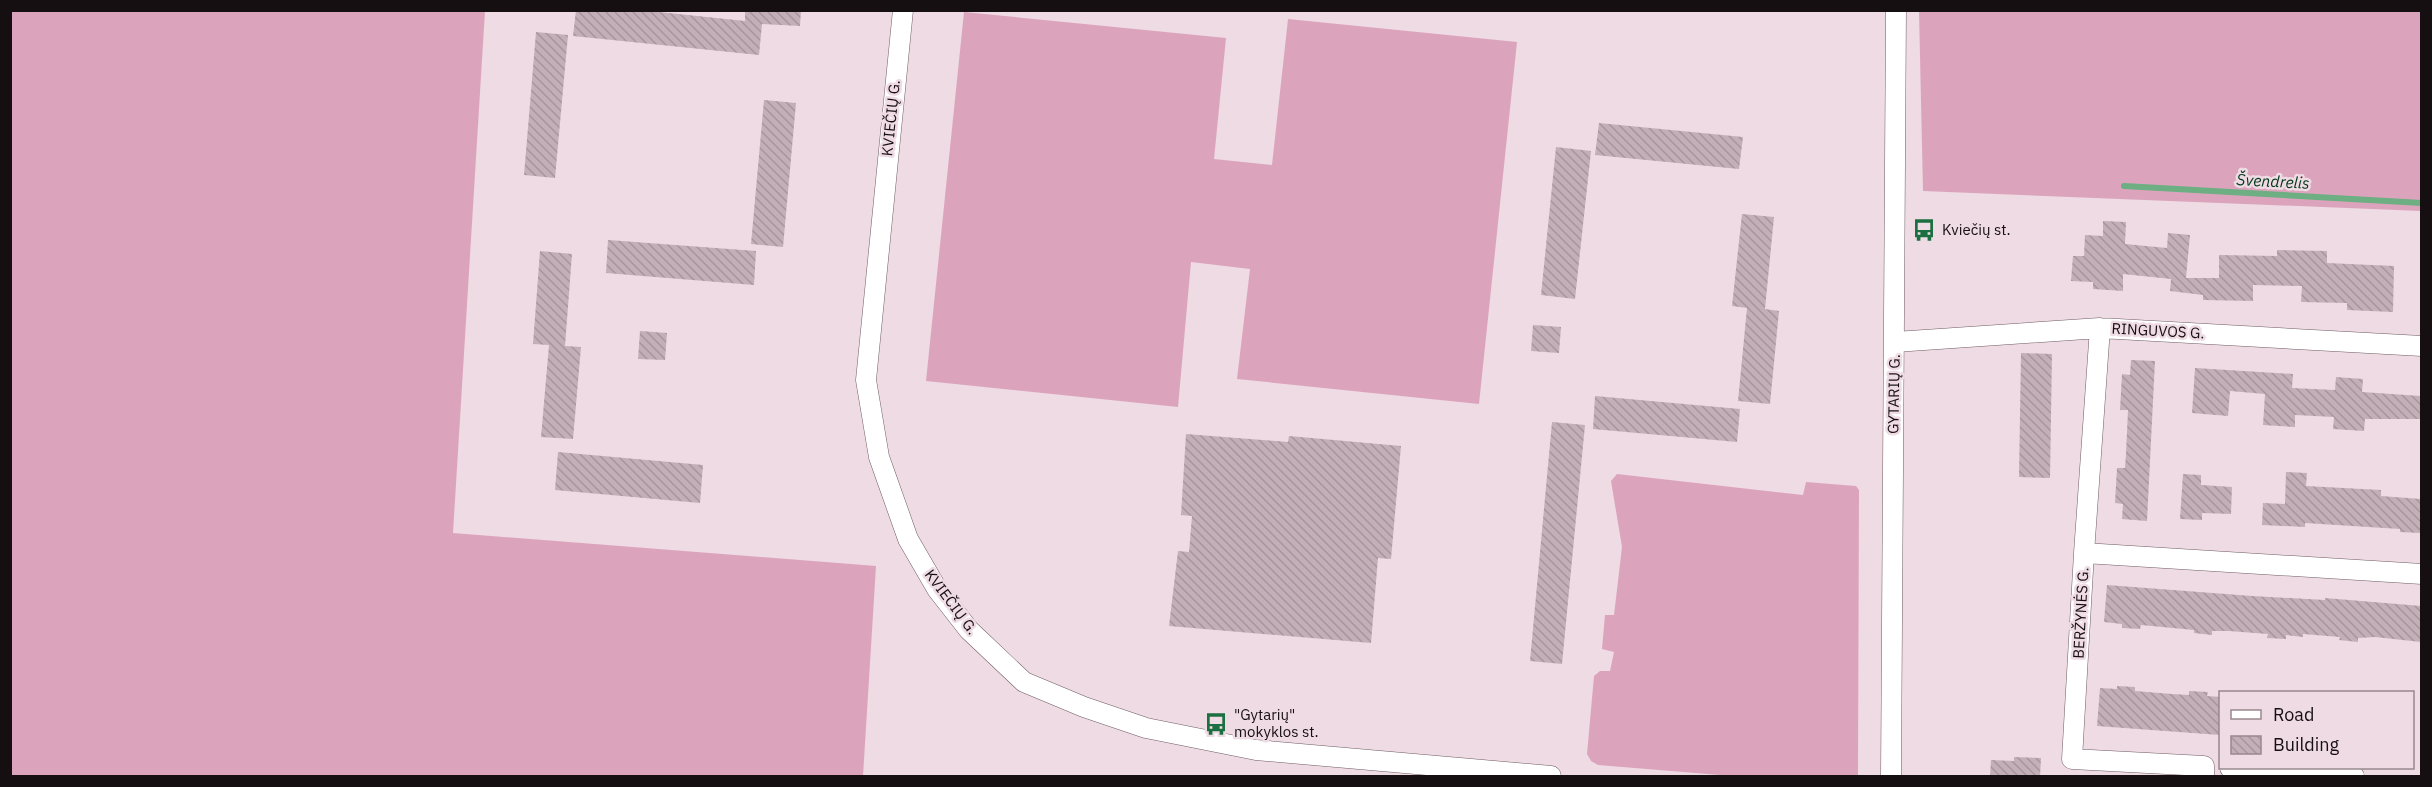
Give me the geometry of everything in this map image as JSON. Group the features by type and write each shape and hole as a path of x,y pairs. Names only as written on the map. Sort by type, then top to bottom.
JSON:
{"street":[{"name":"KVIEČIŲ G.","path":"903,10 866,380 879,457 908,539 937,589 969,630 1024,682 1084,707 1146,728 1256,750 1551,777"},
{"name":"GYTARIŲ G.","path":"1891,777 1896,10"},
{"name":"RINGUVOS G.","path":"1895,342 2100,328 2421,346"},
{"path":"2085,553 2100,328"},
{"name":"BERŽYNĖS G.","path":"2210,770 2072,759 2085,553 2421,574"},
{"path":"2244,769 2354,777"}],"shaded area":[{"path":"10,11 485,11 453,533 876,566 863,776 11,776"},
{"path":"1919,11 2421,11 2421,211 1923,191"},
{"path":"964,12 1226,38 1214,159 1272,165 1288,19 1517,42 1479,404 1237,379 1250,269 1191,262 1178,407 926,381"},
{"path":"1617,474 1803,495 1806,482 1856,486 1859,490 1858,776 1732,776 1598,765 1591,761 1587,754 1594,676 1600,671 1610,671 1614,652 1602,649 1605,615 1614,615 1622,547 1611,481"}],"building":[{"path":"576,10 640,10 745,21 745,10 801,10 800,26 762,24 759,55 573,36"},
{"path":"536,32 568,35 555,178 524,175"},
{"path":"764,100 796,103 783,247 751,244"},
{"path":"1599,123 1743,137 1739,169 1595,155"},
{"path":"1556,147 1591,151 1575,299 1541,295"},
{"path":"1742,214 1774,217 1765,309 1779,311 1770,404 1738,401 1747,308 1732,306"},
{"path":"2103,221 2126,222 2125,244 2167,248 2168,233 2190,235 2186,278 2219,278 2219,255 2277,256 2277,250 2327,251 2327,263 2394,266 2393,312 2347,310 2347,303 2301,302 2302,286 2253,285 2253,301 2203,300 2203,295 2170,291 2171,279 2123,274 2123,291 2093,289 2093,282 2071,281 2073,256 2084,256 2085,235 2103,236"},
{"path":"608,240 756,251 754,285 606,273"},
{"path":"540,251 572,254 565,346 581,347 573,439 541,437 549,345 533,344"},
{"path":"1533,325 1561,327 1559,353 1531,351"},
{"path":"640,331 667,333 665,360 638,359"},
{"path":"2021,353 2052,354 2050,478 2019,477"},
{"path":"2131,360 2155,361 2147,521 2122,519 2123,504 2115,503 2117,468 2125,468 2126,454 2128,410 2120,410 2122,374 2130,375"},
{"path":"2195,368 2293,374 2292,388 2335,390 2336,377 2363,379 2362,392 2421,396 2421,419 2365,419 2364,431 2333,429 2334,417 2295,415 2295,427 2263,425 2265,394 2230,391 2228,416 2192,413"},
{"path":"1595,396 1740,409 1737,442 1593,429"},
{"path":"1552,422 1585,425 1562,664 1530,661"},
{"path":"1186,434 1288,442 1289,436 1401,446 1391,559 1378,558 1371,643 1169,626 1178,551 1189,552 1192,516 1181,515"},
{"path":"558,452 703,465 700,503 555,490"},
{"path":"2286,472 2307,473 2306,486 2381,490 2381,496 2421,499 2421,533 2400,532 2400,529 2305,523 2305,527 2262,525 2263,503 2285,504"},
{"path":"2183,474 2201,475 2201,485 2232,487 2231,514 2202,513 2202,520 2180,519"},
{"path":"2107,585 2421,606 2421,642 2375,637 2358,638 2358,642 2339,640 2340,637 2303,634 2303,637 2286,635 2286,639 2267,638 2268,634 2229,631 2212,631 2212,635 2194,633 2194,630 2141,625 2140,629 2122,628 2122,624 2104,622"},
{"path":"2117,686 2135,687 2135,691 2189,695 2189,691 2208,692 2207,696 2219,697 2219,735 2097,726 2100,688 2117,689"},
{"path":"2014,757 2041,758 2040,777 1990,777 1991,760 2014,761"}],"waterway":[{"name":"Švendrelis","path":"2124,186 2422,203"}],"place":[{"name":"Kviečių st.","path":"1924,230"},
{"name":"\"Gytarių\" mokyklos st.","path":"1216,724"}]}
